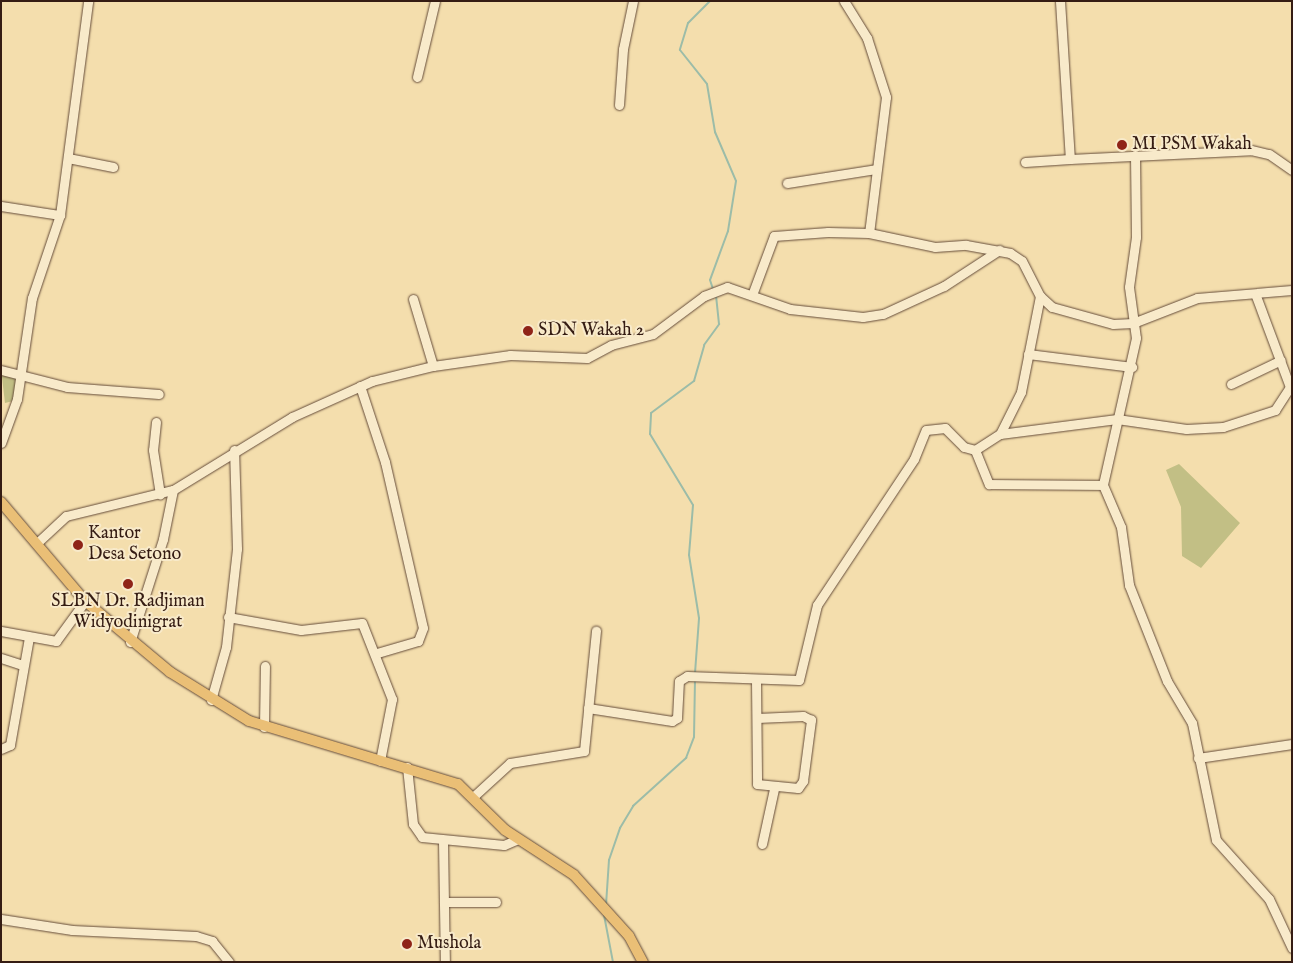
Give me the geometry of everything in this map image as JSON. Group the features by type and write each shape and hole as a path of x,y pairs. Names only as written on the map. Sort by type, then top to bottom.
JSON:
{"main road":[{"path":"1,502 38,542 85,601 130,642 212,700 264,727 454,781 474,796 518,839 565,867 617,923 643,962"}],"street":[{"path":"1,443 17,399 32,298 60,215 88,1"},
{"path":"417,77 435,1"},
{"path":"619,105 623,49 634,1"},
{"path":"844,1 867,38 885,87 887,106 876,169 869,233"},
{"path":"1060,1 1070,159"},
{"path":"1025,162 1252,150 1268,154 1292,170"},
{"path":"1135,155 1136,237 1130,287 1133,323 1132,367 1117,419 1103,485 1121,527 1129,584 1168,680 1189,715 1216,840 1269,899 1292,948"},
{"path":"68,158 113,167"},
{"path":"787,183 876,169"},
{"path":"1,206 60,215"},
{"path":"752,295 774,236 869,233 935,247 966,245 999,250 1022,261 1040,296 1052,307 1093,322 1133,323 1197,298 1256,296 1292,290"},
{"path":"38,542 60,518 173,490 234,450 292,417 360,386 433,366 510,355 587,358 611,345 653,334 718,289 736,287 765,303 820,314 883,314 944,286 999,250"},
{"path":"1000,434 1021,392 1040,296"},
{"path":"975,450 1000,434 1117,419 1186,429 1223,427 1275,410 1291,388 1256,296"},
{"path":"413,299 433,366"},
{"path":"1028,354 1132,367"},
{"path":"1231,384 1281,360"},
{"path":"1,370 67,387 159,394"},
{"path":"360,386 385,462 422,628 418,641 377,652"},
{"path":"156,422 153,450 160,494"},
{"path":"588,708 672,721 677,718 678,685 683,678 756,680 801,678 817,605 914,459 926,430 945,428 964,446 975,450 989,484 1103,485"},
{"path":"212,700 226,647 238,523 234,450"},
{"path":"130,642 163,539 173,490"},
{"path":"1,631 60,639 85,601"},
{"path":"228,617 301,630 359,622 377,652 394,709 380,761"},
{"path":"474,796 510,763 584,751 596,631"},
{"path":"1,750 10,745 29,636"},
{"path":"1,658 23,665"},
{"path":"264,727 266,666"},
{"path":"756,680 757,784 774,789 801,786 811,720 783,715 757,718"},
{"path":"1198,758 1292,744"},
{"path":"407,767 414,828 422,838 504,845 518,839"},
{"path":"762,844 774,789"},
{"path":"442,841 445,962"},
{"path":"444,902 496,902"},
{"path":"1,919 72,930 196,936 212,941 229,962"}],"shaded area":[{"path":"1,369 20,375 13,401 5,403"},
{"path":"1179,464 1240,523 1201,568 1182,556 1181,507 1166,470"}],"waterway":[{"path":"710,1 688,23 680,50 707,84 715,132 736,181 728,231 710,280 713,289"},
{"path":"695,673 699,618 689,555 693,505 650,434 651,413 694,381 704,345 719,324 716,296"},
{"path":"606,905 609,860 620,828 633,806 686,758 694,737 695,680"},
{"path":"604,915 613,962"}],"place":[{"name":"MI PSM Wakah","path":"1122,145"},
{"name":"SDN Wakah 2","path":"528,331"},
{"name":"Kantor Desa Setono","path":"78,545"},
{"name":"SLBN Dr. Radjiman Widyodinigrat","path":"128,584"},
{"name":"Mushola","path":"407,944"}]}
